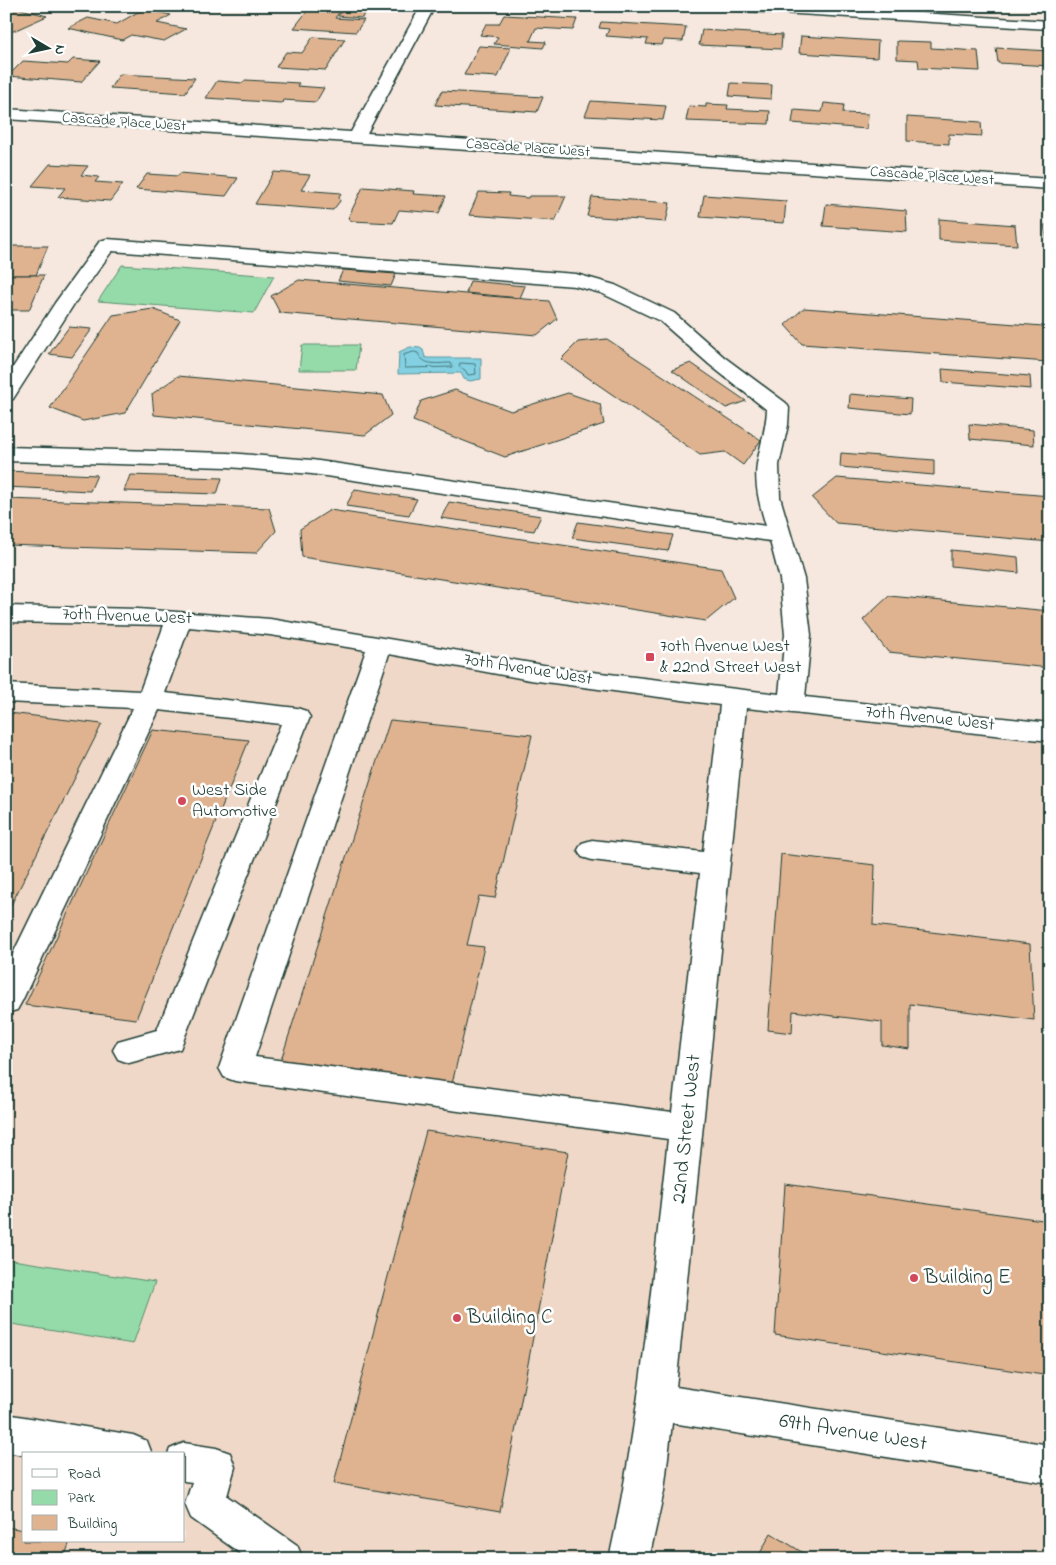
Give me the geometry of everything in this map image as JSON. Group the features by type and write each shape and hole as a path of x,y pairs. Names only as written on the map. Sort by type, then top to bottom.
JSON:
{"street":[{"path":"357,137 428,6"},
{"path":"730,6 1050,25"},
{"name":"Cascade Place West","path":"6,114 1050,184"},
{"path":"6,395 65,303 107,245 576,280 608,289 667,317 717,361 778,408 777,425 768,464 769,497 792,579 798,635 791,704"},
{"path":"6,454 228,460 312,467 779,535"},
{"name":"70th Avenue West","path":"6,614 111,614 271,627 490,666 734,698 1050,732"},
{"path":"6,1001 150,700 179,619"},
{"path":"380,645 235,1068 687,1128"},
{"path":"6,693 150,700 297,717 169,1040 129,1050"},
{"name":"22nd Street West","path":"629,1559 644,1491 656,1402 734,698"},
{"path":"592,850 717,864"},
{"name":"69th Avenue West","path":"656,1402 1050,1464"},
{"path":"6,1433 120,1452"},
{"path":"185,1462 216,1467 205,1504 283,1559"}],"shaded area":[{"path":"6,614 218,621 490,666 1050,732 1050,1559 6,1559"}],"green space":[{"path":"122,265 274,276 254,313 98,301"},
{"path":"302,345 359,345 356,370 299,370"},
{"path":"6,1259 155,1282 133,1344 6,1323"}],"water":[{"path":"410,347 420,348 427,358 481,358 481,379 470,381 464,379 461,373 398,374 399,352"}],"building":[{"path":"6,6 10,6 47,16 6,33"},
{"path":"311,6 343,7 335,18 364,20 356,32 294,28"},
{"path":"345,6 368,6 362,18 338,16"},
{"path":"143,9 171,15 157,23 186,29 164,41 131,35 122,40 68,28 88,18 117,24"},
{"path":"504,15 577,19 573,30 536,28 530,41 546,42 543,48 494,44 498,37 480,35 486,24 499,24"},
{"path":"601,22 686,27 683,41 664,40 662,45 646,44 648,39 606,36 609,29 599,28"},
{"path":"702,30 782,35 781,49 699,45"},
{"path":"801,36 878,41 877,58 799,53"},
{"path":"313,37 345,39 326,70 276,67 286,52 302,53"},
{"path":"897,41 931,42 931,48 978,51 980,71 919,68 918,60 897,59"},
{"path":"479,46 511,48 498,77 464,75"},
{"path":"996,48 1050,51 1050,66 998,63"},
{"path":"73,59 100,61 81,82 8,76 23,61 68,64"},
{"path":"120,74 195,78 185,93 110,88"},
{"path":"245,80 299,83 297,86 324,88 316,102 283,100 282,103 206,98 217,81 243,83"},
{"path":"731,83 772,85 771,99 729,96"},
{"path":"442,91 543,97 537,112 435,105"},
{"path":"591,101 666,106 663,120 585,116"},
{"path":"824,103 844,105 843,113 868,114 867,129 792,123 794,110 822,112"},
{"path":"706,104 728,105 727,109 770,111 769,124 686,121 689,106 706,107"},
{"path":"907,117 981,122 982,136 949,134 949,144 907,141"},
{"path":"50,164 88,166 81,175 99,177 95,182 123,184 110,201 58,197 65,188 32,186"},
{"path":"274,172 310,175 301,190 341,193 340,201 333,210 255,204"},
{"path":"180,173 238,178 226,196 136,189 147,174 178,176"},
{"path":"363,187 414,191 413,194 446,196 439,213 399,210 393,223 352,221 348,218"},
{"path":"479,192 509,193 508,196 528,198 529,196 566,196 555,221 469,215"},
{"path":"704,195 786,201 784,223 700,217"},
{"path":"592,197 670,203 666,222 587,216"},
{"path":"826,204 906,211 907,232 823,226"},
{"path":"939,219 1015,225 1017,245 939,240"},
{"path":"1044,225 1050,225 1050,243 1047,242"},
{"path":"6,246 48,246 36,275 6,275"},
{"path":"343,270 396,274 391,286 338,281"},
{"path":"6,275 44,275 29,310 6,310"},
{"path":"299,280 549,301 557,319 537,335 280,313 271,296"},
{"path":"470,281 525,286 520,298 466,293"},
{"path":"804,308 1043,326 1050,332 1050,360 1048,362 802,344 785,325"},
{"path":"153,309 180,320 125,413 83,421 50,408 113,315"},
{"path":"69,327 92,329 72,357 49,354"},
{"path":"607,339 761,440 743,465 725,452 700,455 561,359 578,342"},
{"path":"691,363 746,401 726,408 672,370"},
{"path":"942,369 1030,376 1031,389 943,382"},
{"path":"178,376 383,395 391,415 365,435 154,415 152,394"},
{"path":"455,390 511,411 568,393 600,404 604,424 505,457 413,421 421,401"},
{"path":"850,394 911,399 910,414 849,408"},
{"path":"969,424 1033,430 1034,445 970,439"},
{"path":"841,453 934,460 934,475 840,467"},
{"path":"6,471 97,475 90,491 6,487"},
{"path":"130,475 222,478 217,494 124,491"},
{"path":"837,478 1050,496 1050,542 836,523 812,498"},
{"path":"355,489 417,499 409,515 346,506"},
{"path":"6,499 269,508 276,531 256,553 6,545"},
{"path":"449,502 541,516 534,531 441,518"},
{"path":"330,510 721,569 734,598 706,621 302,557 300,529"},
{"path":"578,522 673,535 668,551 572,538"},
{"path":"951,550 1018,557 1019,573 951,566"},
{"path":"889,596 1050,611 1050,668 888,652 863,620"},
{"path":"9,713 102,724 6,915 6,718"},
{"path":"390,720 532,735 495,898 479,896 467,945 484,947 452,1084 281,1060"},
{"path":"153,730 249,740 136,1019 25,1005"},
{"path":"781,854 875,865 873,925 1030,944 1034,1020 910,1004 910,1049 882,1045 882,1022 793,1011 792,1033 768,1030"},
{"name":"Building C","path":"426,1131 568,1152 500,1512 334,1483"},
{"name":"Building E","path":"785,1184 1050,1221 1050,1376 775,1335"},
{"path":"6,1527 22,1530 22,1542 70,1542 64,1559 6,1559"},
{"path":"771,1533 813,1559 757,1559"}],"place":[{"name":"70th Avenue West & 22nd Street West","path":"650,657"},
{"name":"West Side Automotive","path":"182,801"},
{"name":"Building E","path":"914,1278"},
{"name":"Building C","path":"457,1318"}]}
